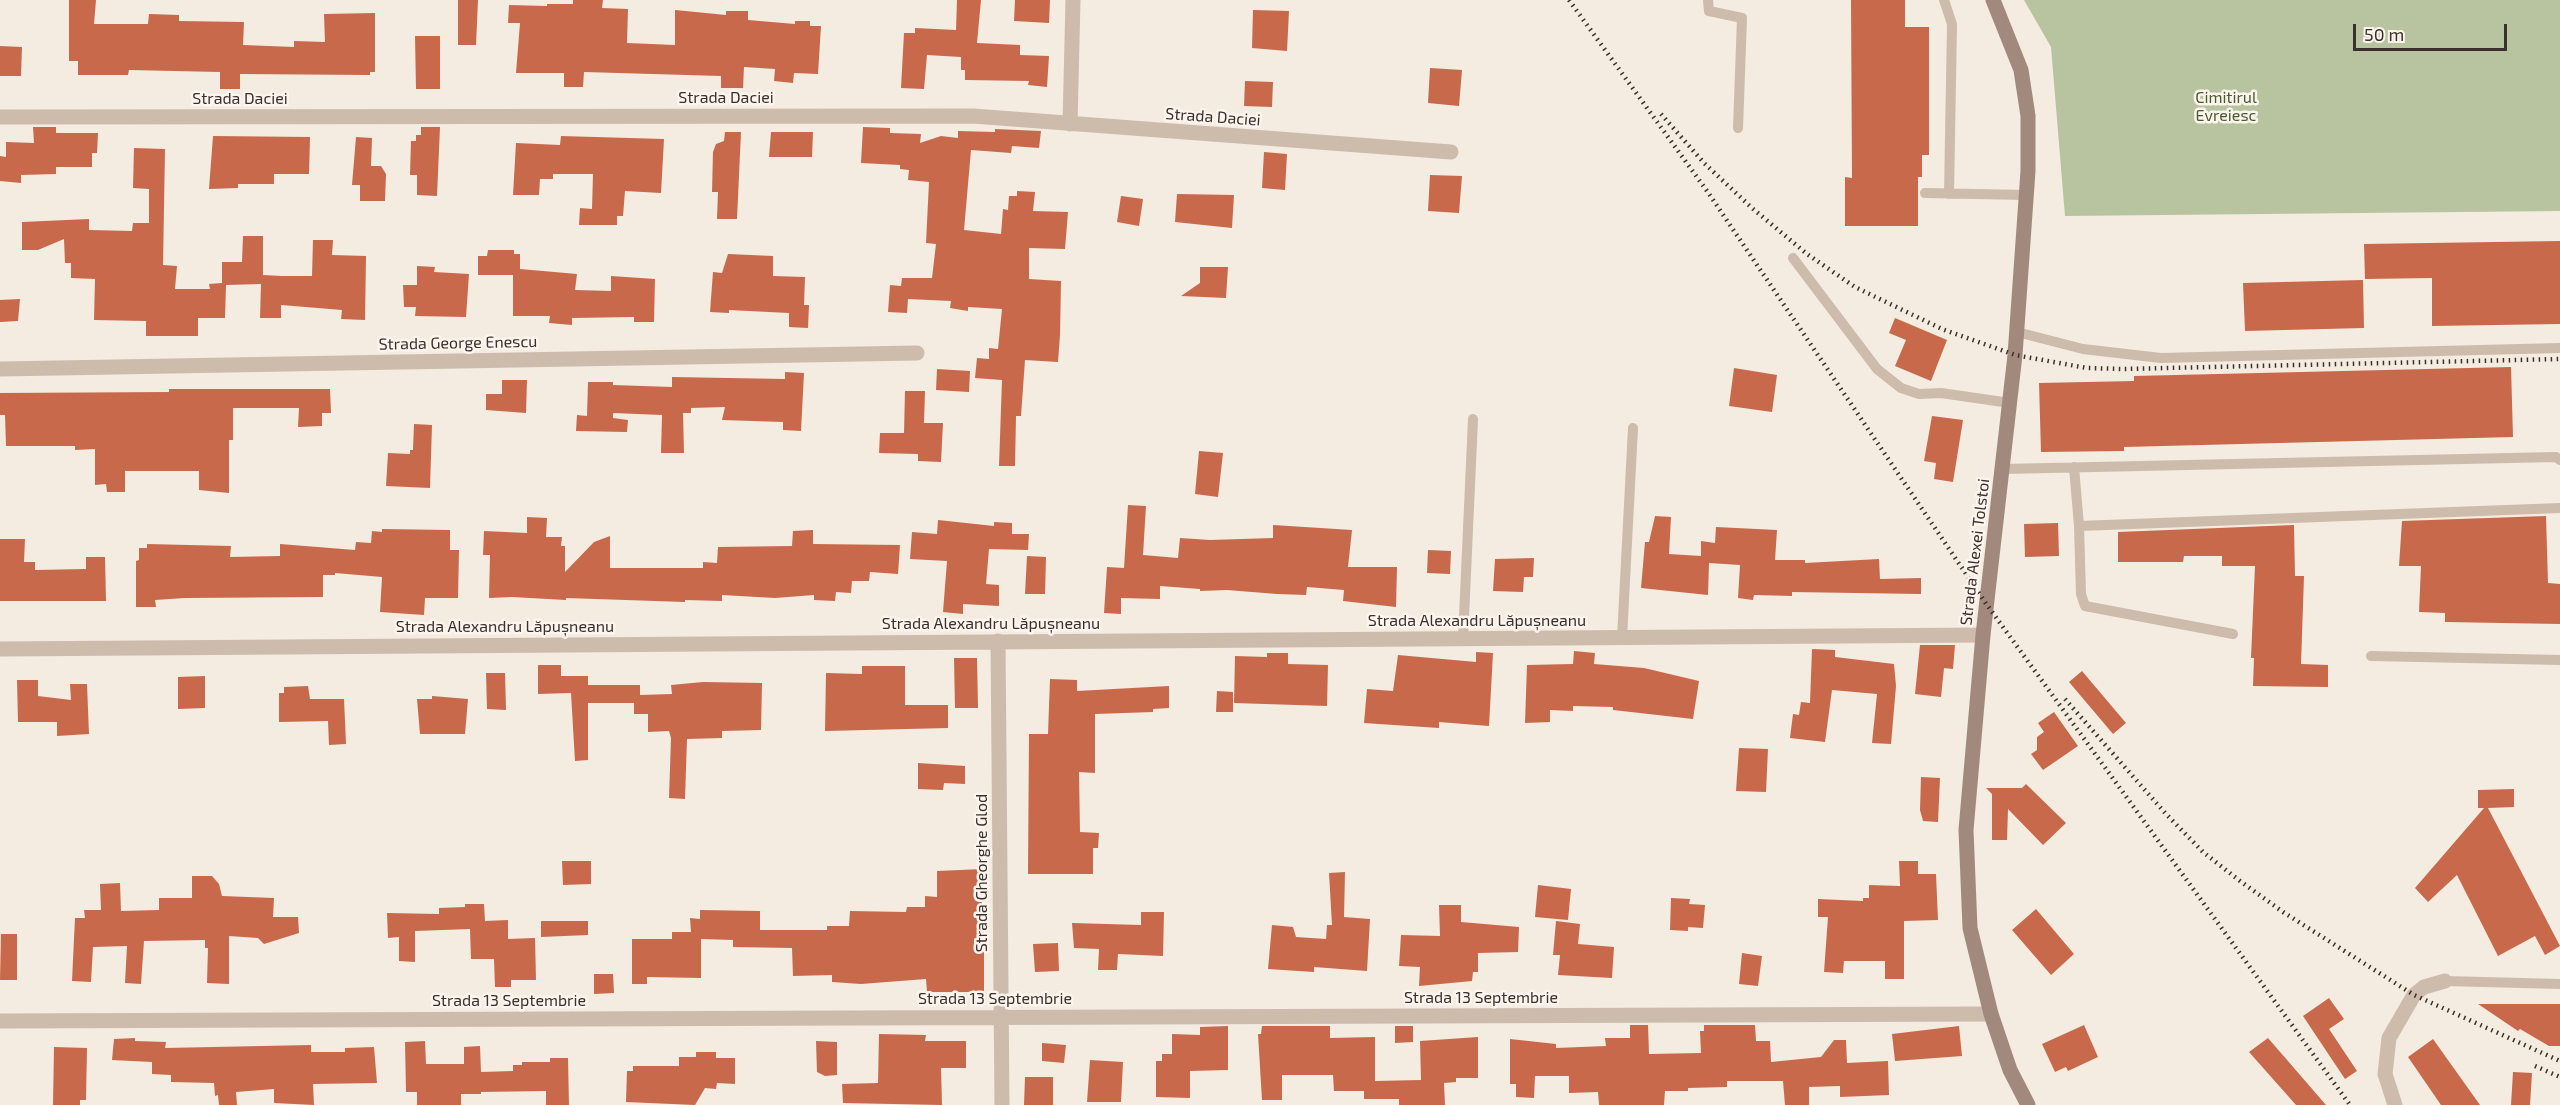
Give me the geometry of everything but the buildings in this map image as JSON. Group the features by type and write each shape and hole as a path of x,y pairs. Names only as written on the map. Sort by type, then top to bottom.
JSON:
{"main road":[{"name":"Strada Alexei Tolstoi","path":"1993,0 2014,47 2025,89 2029,144 2017,332 1983,636 1966,830 1970,928 1990,1014 2010,1070 2028,1105"}],"street":[{"path":"1070,124 1073,0"},
{"name":"Strada Daciei","path":"0,117 973,116 1451,153"},
{"name":"Strada George Enescu","path":"0,369 917,352"},
{"name":"Strada Alexandru Lăpușneanu","path":"0,649 1983,636"},
{"name":"Strada Gheorghe Glod","path":"998,642 1002,1105"},
{"path":"2396,1105 2385,1074 2389,1038 2414,994 2424,987 2445,981"},
{"name":"Strada 13 Septembrie","path":"0,1021 1990,1014"}],"lane":[{"path":"1708,0 1709,11 1742,18 1738,128"},
{"path":"1944,0 1952,24 1949,194"},
{"path":"1925,193 2026,195"},
{"path":"1793,258 1877,369 1901,388 1919,394 1941,393 2010,403"},
{"path":"2017,332 2084,349 2161,358 2560,348"},
{"path":"1463,639 1473,419"},
{"path":"1622,638 1633,428"},
{"path":"2003,469 2544,458 2560,460"},
{"path":"2074,467 2081,594 2085,606 2233,634"},
{"path":"2079,526 2560,508"},
{"path":"2371,656 2560,660"},
{"path":"2445,981 2560,984"}],"green space":[{"name":"Cimitirul Evreiesc","path":"2024,0 2560,0 2560,211 2065,216 2051,47"}],"railway":[{"path":"1569,0 1707,191 1987,605 2350,1105"},
{"path":"1661,114 1704,163 1752,208 1807,254 1855,287 1942,329 2015,355 2087,368 2123,369 2560,359"},
{"path":"2065,699 2166,814 2203,852 2240,881 2283,912 2414,995 2560,1061"},
{"path":"2535,1066 2560,1077"}]}
